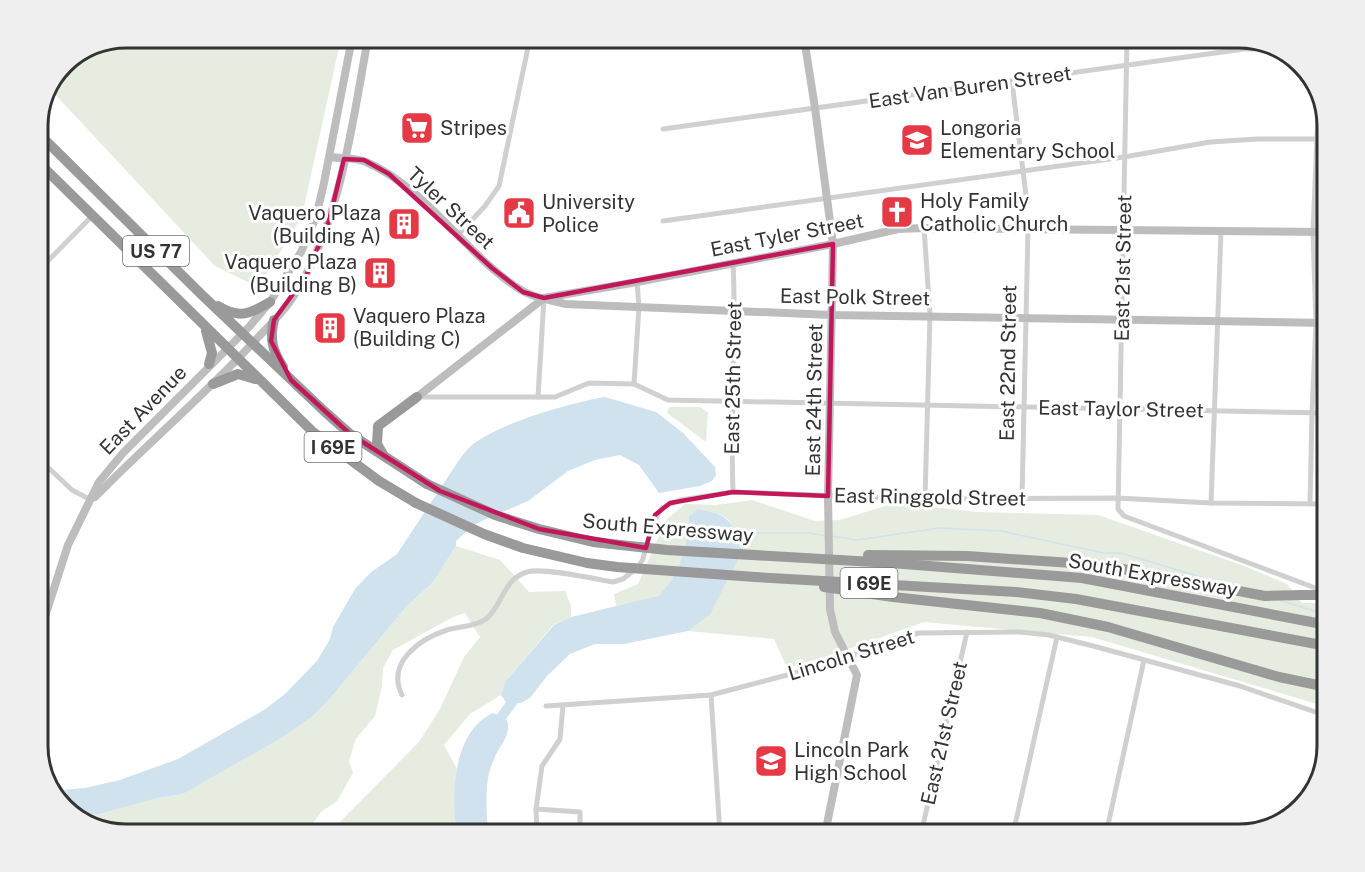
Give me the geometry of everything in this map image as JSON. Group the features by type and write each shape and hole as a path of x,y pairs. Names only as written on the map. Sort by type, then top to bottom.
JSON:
{"highway":[{"name":"South Expressway","path":"48,143 202,295 350,434 427,484 495,515 564,536 641,548 891,563 1082,578 1317,623"},
{"name":"South Expressway","path":"48,172 295,416 379,481 416,504 484,534 559,557 617,567 1056,596 1317,644"},
{"path":"202,295 221,308 240,314 256,310 270,302"},
{"path":"274,320 271,341 273,350 291,380"},
{"path":"205,328 212,353 209,364"},
{"path":"213,384 238,374 258,380"},
{"path":"386,459 377,444 378,426 417,397"},
{"path":"735,554 967,556 1060,561 1102,565 1265,596 1317,594"},
{"path":"755,577 893,597 1040,613 1108,627 1279,677 1317,685"}],"street":[{"name":"East Avenue","path":"48,597 68,545 99,482 117,460 270,302 309,236 316,217 330,157 350,48"},
{"name":"East Avenue","path":"91,500 213,384 291,300 314,259 329,221 366,48"},
{"path":"458,235 485,207 499,186 527,48"},
{"name":"East 24th Street","path":"806,48 833,244 827,549 830,609 836,632 848,658"},
{"name":"East 21st Street","path":"1117,498 1125,229 1127,48"},
{"name":"East Van Buren Street","path":"663,129 1226,51 1254,50"},
{"path":"1012,82 1028,203"},
{"path":"663,221 1125,157 1210,142 1317,139"},
{"path":"1310,504 1316,323 1313,232 1317,151"},
{"name":"Tyler Street","path":"330,157 364,160 388,174 492,268 523,292 544,298"},
{"path":"48,261 92,216"},
{"path":"924,228 930,315 925,499"},
{"name":"East Tyler Street","path":"544,298 833,244 898,229 1317,232"},
{"name":"East 22nd Street","path":"1022,498 1028,229"},
{"path":"1211,503 1221,231"},
{"name":"East 25th Street","path":"733,262 736,311 731,445 733,492"},
{"path":"634,384 639,307 637,282"},
{"path":"417,397 544,298"},
{"path":"538,397 544,298"},
{"name":"East Polk Street","path":"544,298 565,304 832,315 1316,323"},
{"name":"East Taylor Street","path":"417,397 555,397 589,383 634,384 668,399 733,402 1317,413"},
{"path":"48,467 72,490 91,500"},
{"name":"East Ringgold Street","path":"402,695 397,673 404,658 428,638 447,630 482,621 494,610 504,591 519,575 534,570 543,570 613,582 623,579 638,567 643,559 652,524 662,508 680,500 733,492 925,499 1117,498 1211,503 1317,504"},
{"path":"1117,498 1118,509 1124,516 1317,589"},
{"name":"East 21st Street","path":"923,824 967,632"},
{"name":"Lincoln Street","path":"546,706 711,695 848,658 896,638 920,633 1020,632 1057,637 1144,660 1240,687 1317,712"},
{"path":"1015,824 1057,637"},
{"path":"827,824 857,675 848,658"},
{"path":"1108,824 1144,660"},
{"path":"711,695 719,824"},
{"path":"537,824 536,809 542,766 560,739 563,705"},
{"path":"536,809 580,812 580,824"}],"highlighted area":[{"path":"344,159 364,160 389,174 492,268 523,292 544,298 833,244 828,496 733,492 670,503 655,515 646,548 539,529 440,491 350,434 291,380 271,341 274,320 306,276 329,221"}],"shaded area":[{"path":"339,48 302,216 263,280 252,284 215,266 55,94 56,91 64,78 82,61 110,49"},
{"path":"669,407 700,407 708,413 706,442 667,413"},
{"path":"752,500 815,521 840,520 895,503 977,512 1098,515 1247,567 1287,584 1302,603 1317,603 1317,704 1092,637 924,622 787,668 774,639 688,631 710,615 748,540 749,533 737,531 720,514 698,509 689,516 681,560 672,582 665,591 647,600 616,606 614,594 638,584 666,520 685,504 716,505"},
{"path":"456,546 500,560 529,592 565,591 571,606 571,617 553,625 505,682 501,695 470,714 444,745 457,769 456,824 338,824 419,742 440,709 464,657 480,637 465,613 453,617 393,650 383,668 382,686 375,716 356,739 349,761 353,773 337,801 321,812 312,824 126,824 106,821 89,815 183,794 283,737 313,716 328,701 406,607 433,582"}],"water":[{"path":"605,397 656,412 683,433 715,467 716,475 712,481 700,486 659,493 639,465 620,455 595,460 568,471 528,501 475,524 456,541 456,546 433,582 406,607 328,701 313,716 283,737 183,794 89,815 64,794 61,790 85,788 120,780 178,759 264,710 285,694 317,661 355,589 370,573 397,554 470,447 500,429 573,404"},
{"path":"698,509 720,515 740,533 742,530 749,533 748,540 710,615 688,631 624,644 595,644 570,654 547,676 530,698 521,703 506,702 501,695 505,682 554,625 571,617 658,596 666,588 681,559 687,538 689,516"},
{"path":"493,713 507,720 508,725 508,731 488,777 487,824 456,824 454,802 457,766 469,735 479,722"}],"waterway":[{"path":"830,536 857,540 939,528 1001,531 1104,553 1121,553 1214,581"},
{"path":"749,533 809,533 826,536"},
{"path":"1279,600 1317,612"},
{"path":"494,727 518,694"}],"place":[{"name":"Stripes","path":"417,128"},
{"name":"Longoria Elementary School","path":"917,140"},
{"name":"Holy Family Catholic Church","path":"897,212"},
{"name":"University Police","path":"519,213"},
{"name":"Vaquero Plaza (Building A)","path":"404,224"},
{"name":"Vaquero Plaza (Building B)","path":"380,273"},
{"name":"Vaquero Plaza (Building C)","path":"330,328"},
{"name":"Lincoln Park High School","path":"771,761"}]}
